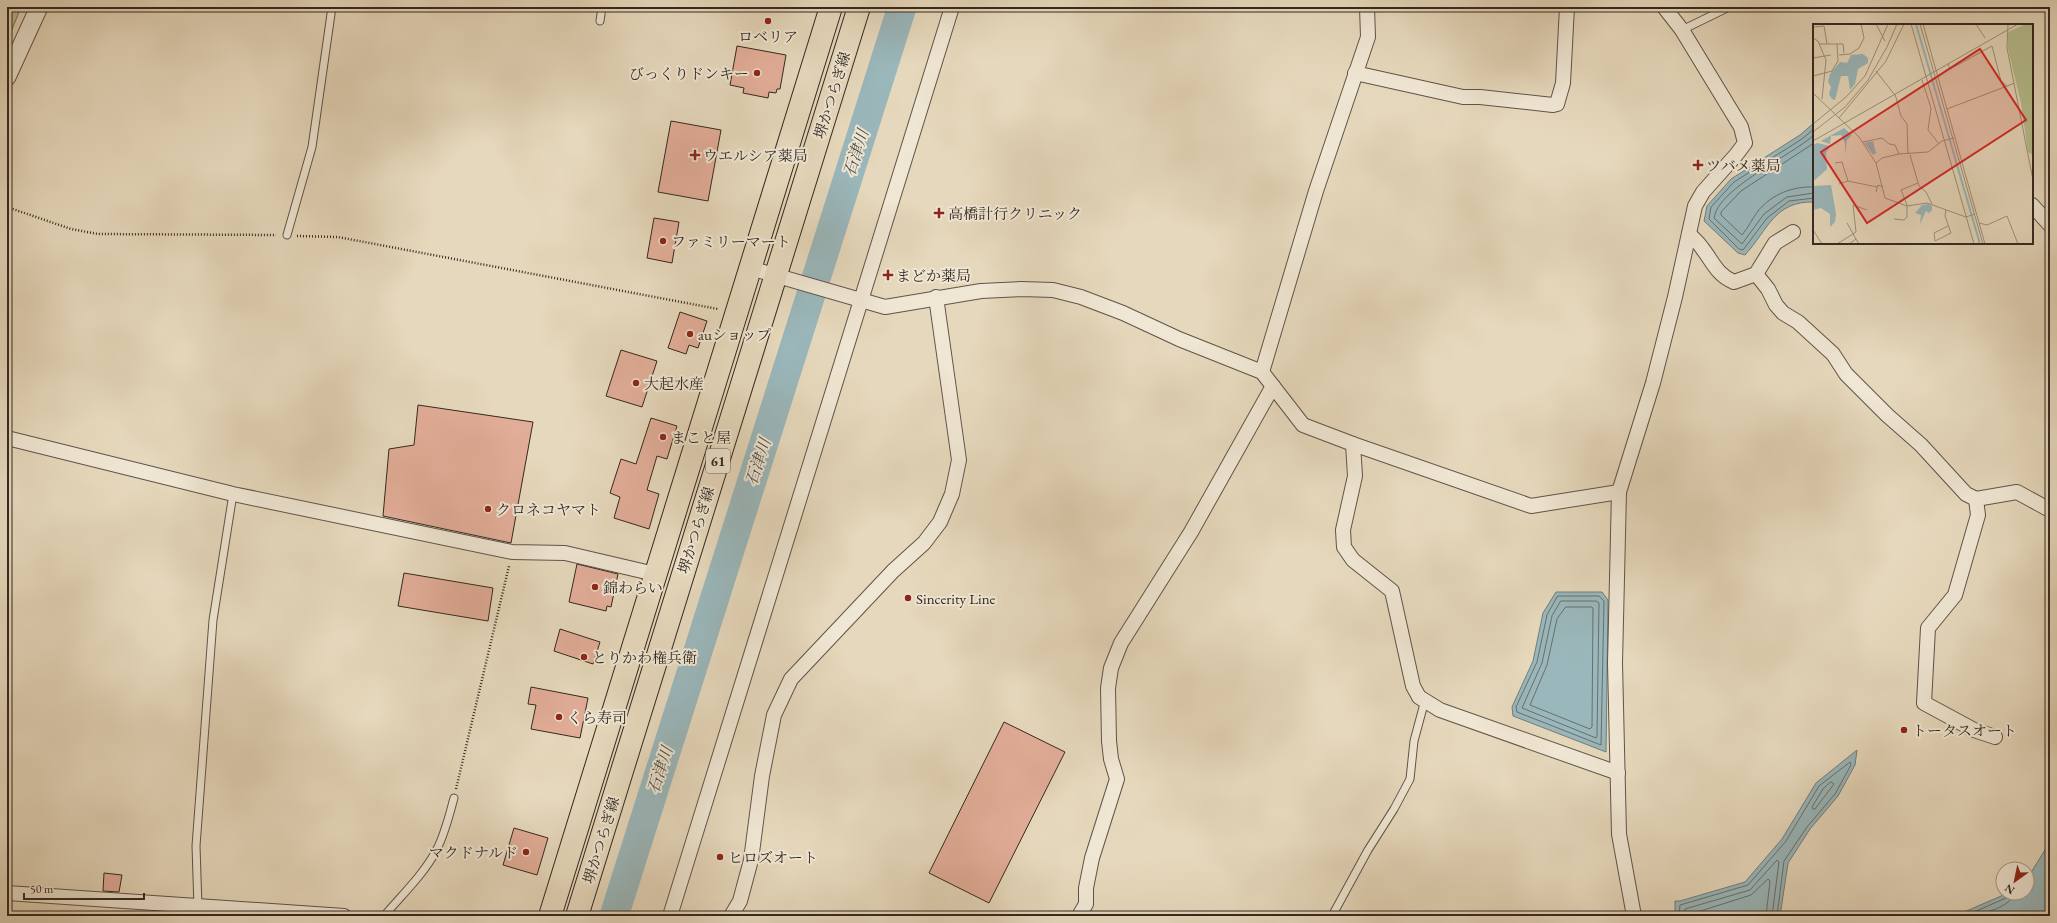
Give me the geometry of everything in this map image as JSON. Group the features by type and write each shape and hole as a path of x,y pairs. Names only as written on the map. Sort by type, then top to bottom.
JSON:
{"main road":[{"name":"堺かつらぎ線","path":"550,916 831,7"},
{"name":"堺かつらぎ線","path":"577,916 784,278 859,7"}],"street":[{"path":"7,77 39,7"},
{"path":"670,916 952,7"},
{"path":"1262,372 1316,191 1368,37 1367,7"},
{"path":"1355,73 1463,97 1480,97 1553,105 1557,104 1563,83 1567,7"},
{"path":"1634,916 1619,834 1615,663 1619,492 1653,383 1695,206 1703,192 1736,155 1745,142 1741,126 1682,30 1664,7"},
{"path":"2033,206 2050,225"},
{"path":"1689,234 1702,247 1713,266 1724,278 1734,282 1756,274 1775,244 1793,232"},
{"path":"750,268 885,307 936,297 981,291 1021,288 1053,290 1081,297 1179,339 1262,372 1303,425 1352,444 1531,506 1619,492"},
{"path":"1756,274 1768,289 1776,306 1783,313 1798,322 1833,354 1846,374 1887,415 1922,445 1966,494 1976,499 2017,492 2050,510"},
{"path":"731,916 740,901 751,860 762,776 774,715 791,679 893,571 924,542 940,522 952,494 959,460 936,297"},
{"path":"1079,916 1086,904 1086,888 1092,858 1117,779 1111,759 1109,741 1108,688 1111,668 1121,643 1191,532 1274,386"},
{"path":"7,438 233,494 512,552 565,553 655,574"},
{"path":"1352,444 1355,476 1343,530 1344,547 1353,560 1392,591 1413,686 1419,697 1440,710 1618,773"},
{"path":"1976,499 1978,515 1955,595 1928,628 1924,703 1974,730 1996,737"},
{"path":"7,893 344,916"}],"lane":[{"path":"287,235 312,147 332,7"},
{"path":"600,21 602,7"},
{"path":"1682,30 1729,7"},
{"path":"198,907 196,846 213,620 233,494"},
{"path":"1332,916 1368,850 1410,779 1414,741 1425,700"},
{"path":"384,916 417,879 436,851 446,828 454,798"}],"path":[{"path":"7,207 71,229 98,234 287,235 338,237 736,313"},
{"path":"454,798 512,552"}],"green space":[{"path":"7,7 21,7 7,42"}],"water":[{"path":"1813,124 1813,202 1800,203 1790,206 1781,212 1766,227 1745,255 1738,253 1704,221 1707,206 1731,179 1800,135"},
{"path":"1556,592 1602,592 1608,600 1606,752 1513,716 1512,707 1533,661 1543,613"},
{"path":"1857,750 1855,765 1838,796 1810,829 1788,863 1780,916 1675,916 1675,901 1680,901 1745,882 1782,839 1816,783"},
{"path":"2050,842 2050,916 1955,916 1995,899 1995,901 2035,901 2035,866"}],"building":[{"path":"737,46 786,55 780,89 777,89 776,93 769,92 768,98 743,93 744,88 730,85"},
{"path":"671,121 721,130 708,201 658,192"},
{"path":"654,218 679,222 672,263 647,258"},
{"path":"680,312 707,321 698,348 689,345 686,354 668,348"},
{"path":"621,350 657,361 642,407 606,396"},
{"name":"クロネコヤマト","path":"418,405 533,422 511,543 383,516 389,449 414,445"},
{"path":"651,418 677,426 667,459 657,456 647,490 659,494 649,529 614,518 620,497 610,493 621,459 636,464"},
{"path":"577,564 618,574 611,607 607,606 606,611 569,602"},
{"path":"404,573 493,588 488,621 398,606"},
{"path":"560,629 600,642 593,664 554,651"},
{"path":"531,687 588,698 580,738 531,729 536,705 528,704"},
{"path":"1004,722 1065,752 989,903 929,873"},
{"name":"マクドナルド","path":"514,828 548,838 537,875 503,865"},
{"path":"104,873 122,875 119,892 103,891"}],"waterway":[{"name":"石津川","path":"614,916 902,7"}],"place":[{"name":"ロベリア","path":"768,21"},
{"name":"びっくりドンキー","path":"757,73"},
{"name":"ウエルシア薬局","path":"695,155"},
{"name":"ツバメ薬局","path":"1698,165"},
{"name":"高橋計行クリニック","path":"939,213"},
{"name":"ファミリーマート","path":"663,241"},
{"name":"まどか薬局","path":"888,275"},
{"name":"auショップ","path":"690,334"},
{"name":"大起水産","path":"636,383"},
{"name":"まこと屋","path":"663,437"},
{"name":"クロネコヤマト","path":"488,509"},
{"name":"錦わらい","path":"595,587"},
{"name":"Sincerity Line","path":"908,598"},
{"name":"とりかわ権兵衛","path":"584,657"},
{"name":"くら寿司","path":"559,717"},
{"name":"トータスオート","path":"1904,730"},
{"name":"マクドナルド","path":"526,852"},
{"name":"ヒロズオート","path":"720,857"}]}
